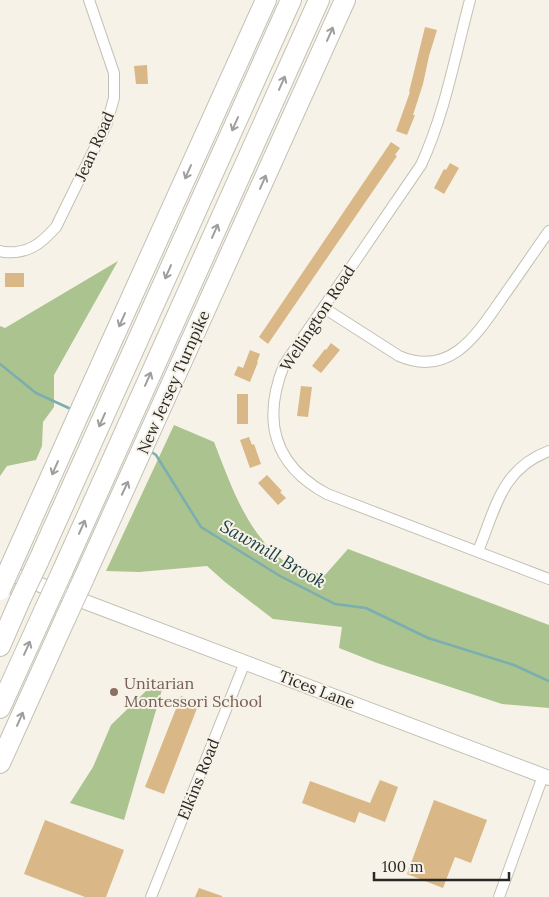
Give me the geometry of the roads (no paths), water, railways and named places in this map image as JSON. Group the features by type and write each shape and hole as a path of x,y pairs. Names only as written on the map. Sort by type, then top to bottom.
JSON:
{"highway":[{"path":"0,590 266,0"},
{"path":"0,646 291,0"},
{"name":"New Jersey Turnpike","path":"0,708 320,0"},
{"name":"New Jersey Turnpike","path":"0,764 345,0"}],"street":[{"name":"Jean Road","path":"0,251 27,251 43,241 56,227 108,122 114,98 114,73 89,0"},
{"name":"Wellington Road","path":"470,0 440,118 424,159 284,365 277,383 273,403 273,421 284,457 302,479 327,494 549,579"},
{"path":"324,308 408,360 423,362 445,359 455,354 476,336 549,231"},
{"path":"478,551 505,486 512,475 528,461 549,451"},
{"name":"Tices Lane","path":"0,570 546,777"},
{"name":"Elkins Road","path":"151,897 246,662"},
{"path":"500,897 546,777"}],"waterway":[{"name":"Sawmill Brook","path":"0,364 36,393 73,410"},
{"name":"Sawmill Brook","path":"150,451 156,455 201,527 280,576 335,604 366,608 428,638 514,665 549,681"}],"place":[{"name":"Unitarian Montessori School","path":"114,692"}]}
